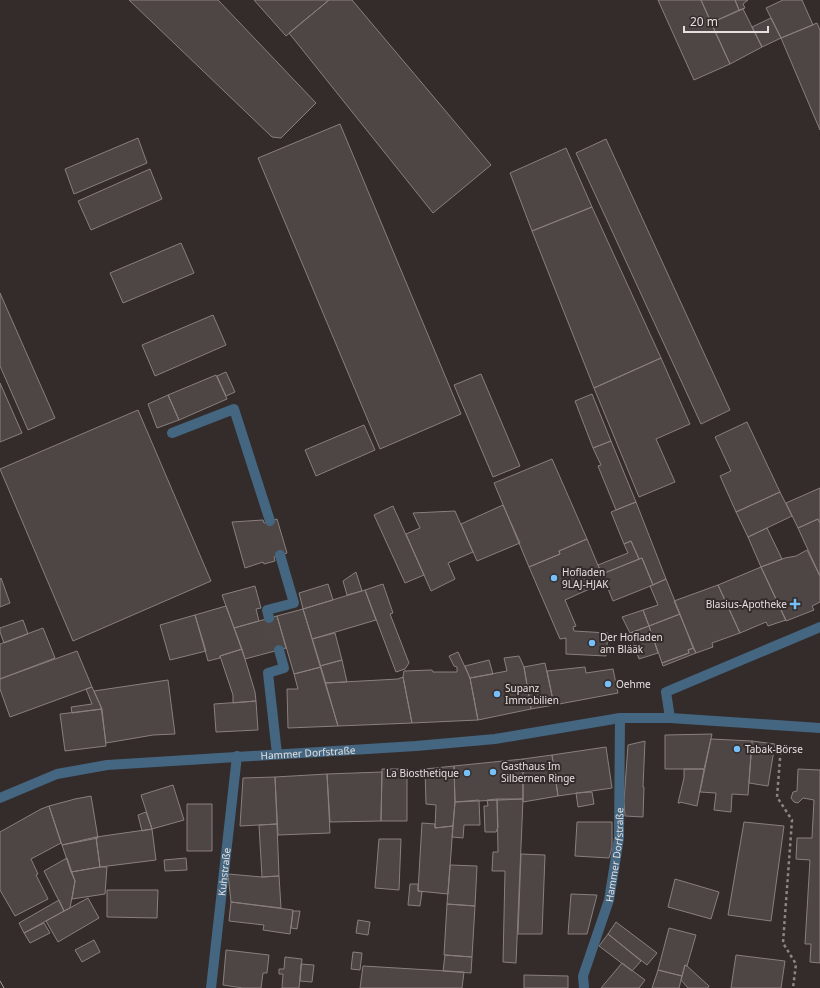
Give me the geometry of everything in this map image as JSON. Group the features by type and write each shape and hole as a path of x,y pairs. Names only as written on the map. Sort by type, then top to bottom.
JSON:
{"street":[{"path":"172,433 234,409 270,521"},
{"path":"269,618 267,610 294,603 280,555"},
{"path":"670,718 666,692 820,627"},
{"path":"277,754 268,673 284,668 279,650"},
{"name":"Hammer Dorfstraße","path":"584,988 582,976 609,900 619,838 620,718"},
{"name":"Hammer Dorfstraße","path":"0,798 57,774 107,764 416,746 495,739 620,718 670,718 820,728"},
{"name":"Kuhstraße","path":"211,988 237,756"}],"path":[{"path":"783,726 777,797 792,820 783,943 796,964 793,988"}],"building":[{"path":"129,0 218,0 316,103 281,138 272,137"},
{"path":"254,0 329,0 286,36"},
{"path":"329,0 352,0 491,165 433,213 289,33"},
{"path":"658,0 701,0 730,64 694,80"},
{"path":"701,0 735,0 739,10 711,23"},
{"path":"735,0 748,0 743,4 745,8 739,10"},
{"path":"783,0 802,0 813,25 781,38 766,8"},
{"path":"743,9 762,47 730,64 711,23"},
{"path":"771,18 781,38 762,47 752,27"},
{"path":"817,23 820,30 820,130 781,38"},
{"path":"340,124 461,414 380,449 258,158"},
{"path":"138,138 147,163 74,194 65,169"},
{"path":"606,139 730,410 701,424 576,153"},
{"path":"566,148 592,207 532,231 510,173"},
{"path":"150,169 162,199 91,230 78,201"},
{"path":"592,207 661,358 594,388 532,231"},
{"path":"181,243 194,273 123,303 110,273"},
{"path":"0,293 55,418 28,430 0,366"},
{"path":"213,315 226,345 155,376 142,345"},
{"path":"661,358 690,424 656,439 675,482 639,497 594,388"},
{"path":"226,372 235,392 226,396 217,376"},
{"path":"481,374 520,466 493,477 454,385"},
{"path":"216,375 227,399 179,420 168,395"},
{"path":"0,383 22,433 0,442"},
{"path":"592,394 611,441 593,448 575,401"},
{"path":"168,395 179,420 157,428 148,404"},
{"path":"138,410 211,581 73,641 0,469"},
{"path":"747,422 780,492 736,512 720,476 731,471 715,437"},
{"path":"364,425 375,450 316,476 305,450"},
{"path":"611,441 636,502 616,510 598,466 601,465 593,448"},
{"path":"552,459 587,539 559,551 560,554 529,567 494,483"},
{"path":"820,488 820,523 818,519 798,528 786,503"},
{"path":"780,492 792,516 748,537 736,512"},
{"path":"636,502 666,579 653,585 642,558 639,559 631,541 624,544 611,512"},
{"path":"503,505 520,543 477,561 461,524"},
{"path":"393,506 424,575 405,583 374,515"},
{"path":"455,511 473,552 448,563 455,579 431,591 406,534 420,528 413,513"},
{"path":"277,519 287,553 274,557 275,561 264,564 263,562 245,568 232,522 263,520 264,523"},
{"path":"818,519 820,523 820,576 798,528"},
{"path":"767,528 782,559 761,567 748,537"},
{"path":"587,539 605,582 565,600 576,626 573,627 574,631 608,633 606,656 566,654 566,638 560,639 529,567 560,554 559,551"},
{"path":"631,541 639,559 602,574 598,565 628,553 624,544"},
{"path":"807,550 820,576 820,602 812,606 814,610 786,621 761,567 785,558 796,556"},
{"path":"642,558 653,585 613,601 602,574"},
{"path":"761,567 786,620 768,626 766,622 740,633 718,585"},
{"path":"356,572 362,591 347,595 343,581"},
{"path":"1,578 10,603 0,607 0,579"},
{"path":"666,579 680,614 649,626 643,610 658,605 650,586"},
{"path":"328,584 333,600 303,609 299,593"},
{"path":"383,584 393,613 390,614 409,663 405,669 396,672 365,590"},
{"path":"718,585 740,633 712,643 713,647 696,653 674,601"},
{"path":"255,586 261,608 256,609 259,621 234,628 222,595"},
{"path":"365,590 376,620 312,639 303,609"},
{"path":"226,606 242,649 208,661 195,615"},
{"path":"303,609 321,667 294,674 277,616"},
{"path":"643,610 649,626 630,633 622,617"},
{"path":"680,614 693,648 688,650 689,653 662,663 649,626"},
{"path":"195,615 206,651 170,660 160,625"},
{"path":"277,616 286,648 245,659 234,628"},
{"path":"23,620 28,634 4,643 0,628"},
{"path":"649,626 658,653 639,659 630,633"},
{"path":"43,628 55,658 0,679 0,644"},
{"path":"335,633 342,660 320,666 312,639"},
{"path":"693,648 696,653 663,666 662,663 689,653 688,650"},
{"path":"242,649 255,692 256,701 233,703 233,695 220,656"},
{"path":"77,651 92,687 10,717 0,689 0,679"},
{"path":"458,652 470,678 478,720 412,723 403,677 404,671 432,670 433,672 457,672 457,667 454,666 449,656"},
{"path":"519,656 524,667 531,709 478,720 470,678 507,671 504,658"},
{"path":"342,660 347,682 325,683 320,666"},
{"path":"489,660 493,674 470,678 465,666"},
{"path":"545,663 554,705 531,709 524,667"},
{"path":"321,667 338,726 288,728 287,689 298,689 294,674"},
{"path":"585,667 586,673 613,669 618,693 554,705 547,671"},
{"path":"403,677 412,723 338,726 325,683 398,679"},
{"path":"168,680 175,734 153,735 106,743 101,707 94,691"},
{"path":"92,687 102,709 72,713 71,707 92,704 86,689"},
{"path":"256,701 258,730 216,732 214,704"},
{"path":"102,709 106,746 65,751 60,714"},
{"path":"712,734 704,769 665,769 665,735"},
{"path":"711,739 752,741 748,795 732,794 731,812 714,810 716,793 700,792"},
{"path":"645,741 643,817 625,816 624,801 628,745"},
{"path":"752,741 775,744 768,786 749,783"},
{"path":"606,747 612,788 558,796 552,755"},
{"path":"552,755 558,796 523,802 523,759"},
{"path":"523,759 523,799 455,802 454,766"},
{"path":"454,766 455,802 453,826 435,828 436,805 426,804 425,769"},
{"path":"382,769 407,769 407,821 381,821"},
{"path":"684,769 704,769 697,806 680,802 678,803 684,778"},
{"path":"798,769 820,770 820,963 810,962 811,944 805,944 810,860 796,859 797,838 812,838 814,800 803,798 798,803 794,802 791,798 793,792 797,791"},
{"path":"382,772 381,821 330,822 327,774"},
{"path":"327,774 330,833 278,835 275,777"},
{"path":"275,777 277,824 240,826 243,778"},
{"path":"173,785 184,820 152,829 141,795"},
{"path":"592,792 594,804 578,807 576,793"},
{"path":"91,796 98,838 62,845 49,806"},
{"path":"497,799 523,799 516,963 503,962 505,871 492,871 493,852 498,852"},
{"path":"497,799 498,827 496,832 485,832 484,806 488,806 487,800"},
{"path":"479,800 480,825 464,825 463,838 452,837 455,802"},
{"path":"187,804 212,804 212,851 187,851"},
{"path":"49,806 61,843 31,859 38,874 36,875 48,899 15,916 0,890 0,832"},
{"path":"146,812 152,829 142,831 138,815"},
{"path":"577,822 612,822 612,848 609,858 575,856"},
{"path":"744,822 784,826 771,921 728,915"},
{"path":"422,823 435,824 435,828 453,826 448,894 418,891"},
{"path":"277,824 279,876 262,877 259,825"},
{"path":"152,829 156,860 100,867 96,837"},
{"path":"96,837 100,867 71,872 62,845"},
{"path":"379,839 401,839 399,890 375,888"},
{"path":"521,854 545,855 542,934 518,934"},
{"path":"67,858 75,881 70,908 64,911 44,871"},
{"path":"186,858 187,870 165,871 164,860"},
{"path":"450,865 477,866 475,906 447,904"},
{"path":"107,867 105,894 72,899 75,881 71,872"},
{"path":"228,874 262,877 279,876 281,908 231,902"},
{"path":"675,879 719,892 711,919 668,907"},
{"path":"410,884 418,884 418,891 422,892 420,906 408,905"},
{"path":"107,890 158,890 157,918 107,917"},
{"path":"571,894 597,895 587,934 568,934"},
{"path":"88,898 99,918 58,942 46,921"},
{"path":"59,900 64,911 24,933 19,923"},
{"path":"231,902 293,910 290,934 263,930 264,925 229,921"},
{"path":"447,904 475,906 472,957 444,955"},
{"path":"293,911 300,911 297,929 291,928"},
{"path":"358,920 370,922 368,935 356,933"},
{"path":"616,922 657,953 647,965 608,934"},
{"path":"44,923 50,933 30,943 24,933"},
{"path":"669,928 696,935 687,966 685,965 682,976 658,970"},
{"path":"608,934 641,961 632,971 599,946"},
{"path":"94,940 100,952 82,962 75,950"},
{"path":"226,950 269,955 267,973 263,973 261,988 243,988 223,985"},
{"path":"353,952 362,953 360,970 351,969"},
{"path":"445,955 472,957 471,973 443,971"},
{"path":"736,955 785,961 781,988 731,988"},
{"path":"285,957 302,959 299,988 282,988 283,974 279,974 279,969 284,969"},
{"path":"622,963 645,980 639,988 601,988"},
{"path":"301,964 314,965 312,982 300,981"},
{"path":"685,965 709,986 708,988 688,988 681,980"},
{"path":"363,966 464,972 462,988 360,988"},
{"path":"658,970 682,976 679,988 652,988"},
{"path":"524,975 568,976 568,988 524,988"}],"tunnel":[{"path":"270,521 280,555"},
{"path":"269,618 279,650"}],"tram line":[{"path":"0,981 4,988"}],"place":[{"name":"Hofladen 9LAJ-HJAK","path":"554,578"},
{"name":"Blasius-Apotheke","path":"795,604"},
{"name":"Der Hofladen am Blääk","path":"592,643"},
{"name":"Oehme","path":"608,684"},
{"name":"Supanz Immobilien","path":"497,694"},
{"name":"Tabak-Börse","path":"737,749"},
{"name":"Gasthaus Im Silbernen Ringe","path":"493,772"},
{"name":"La Biosthetique","path":"467,773"}]}
